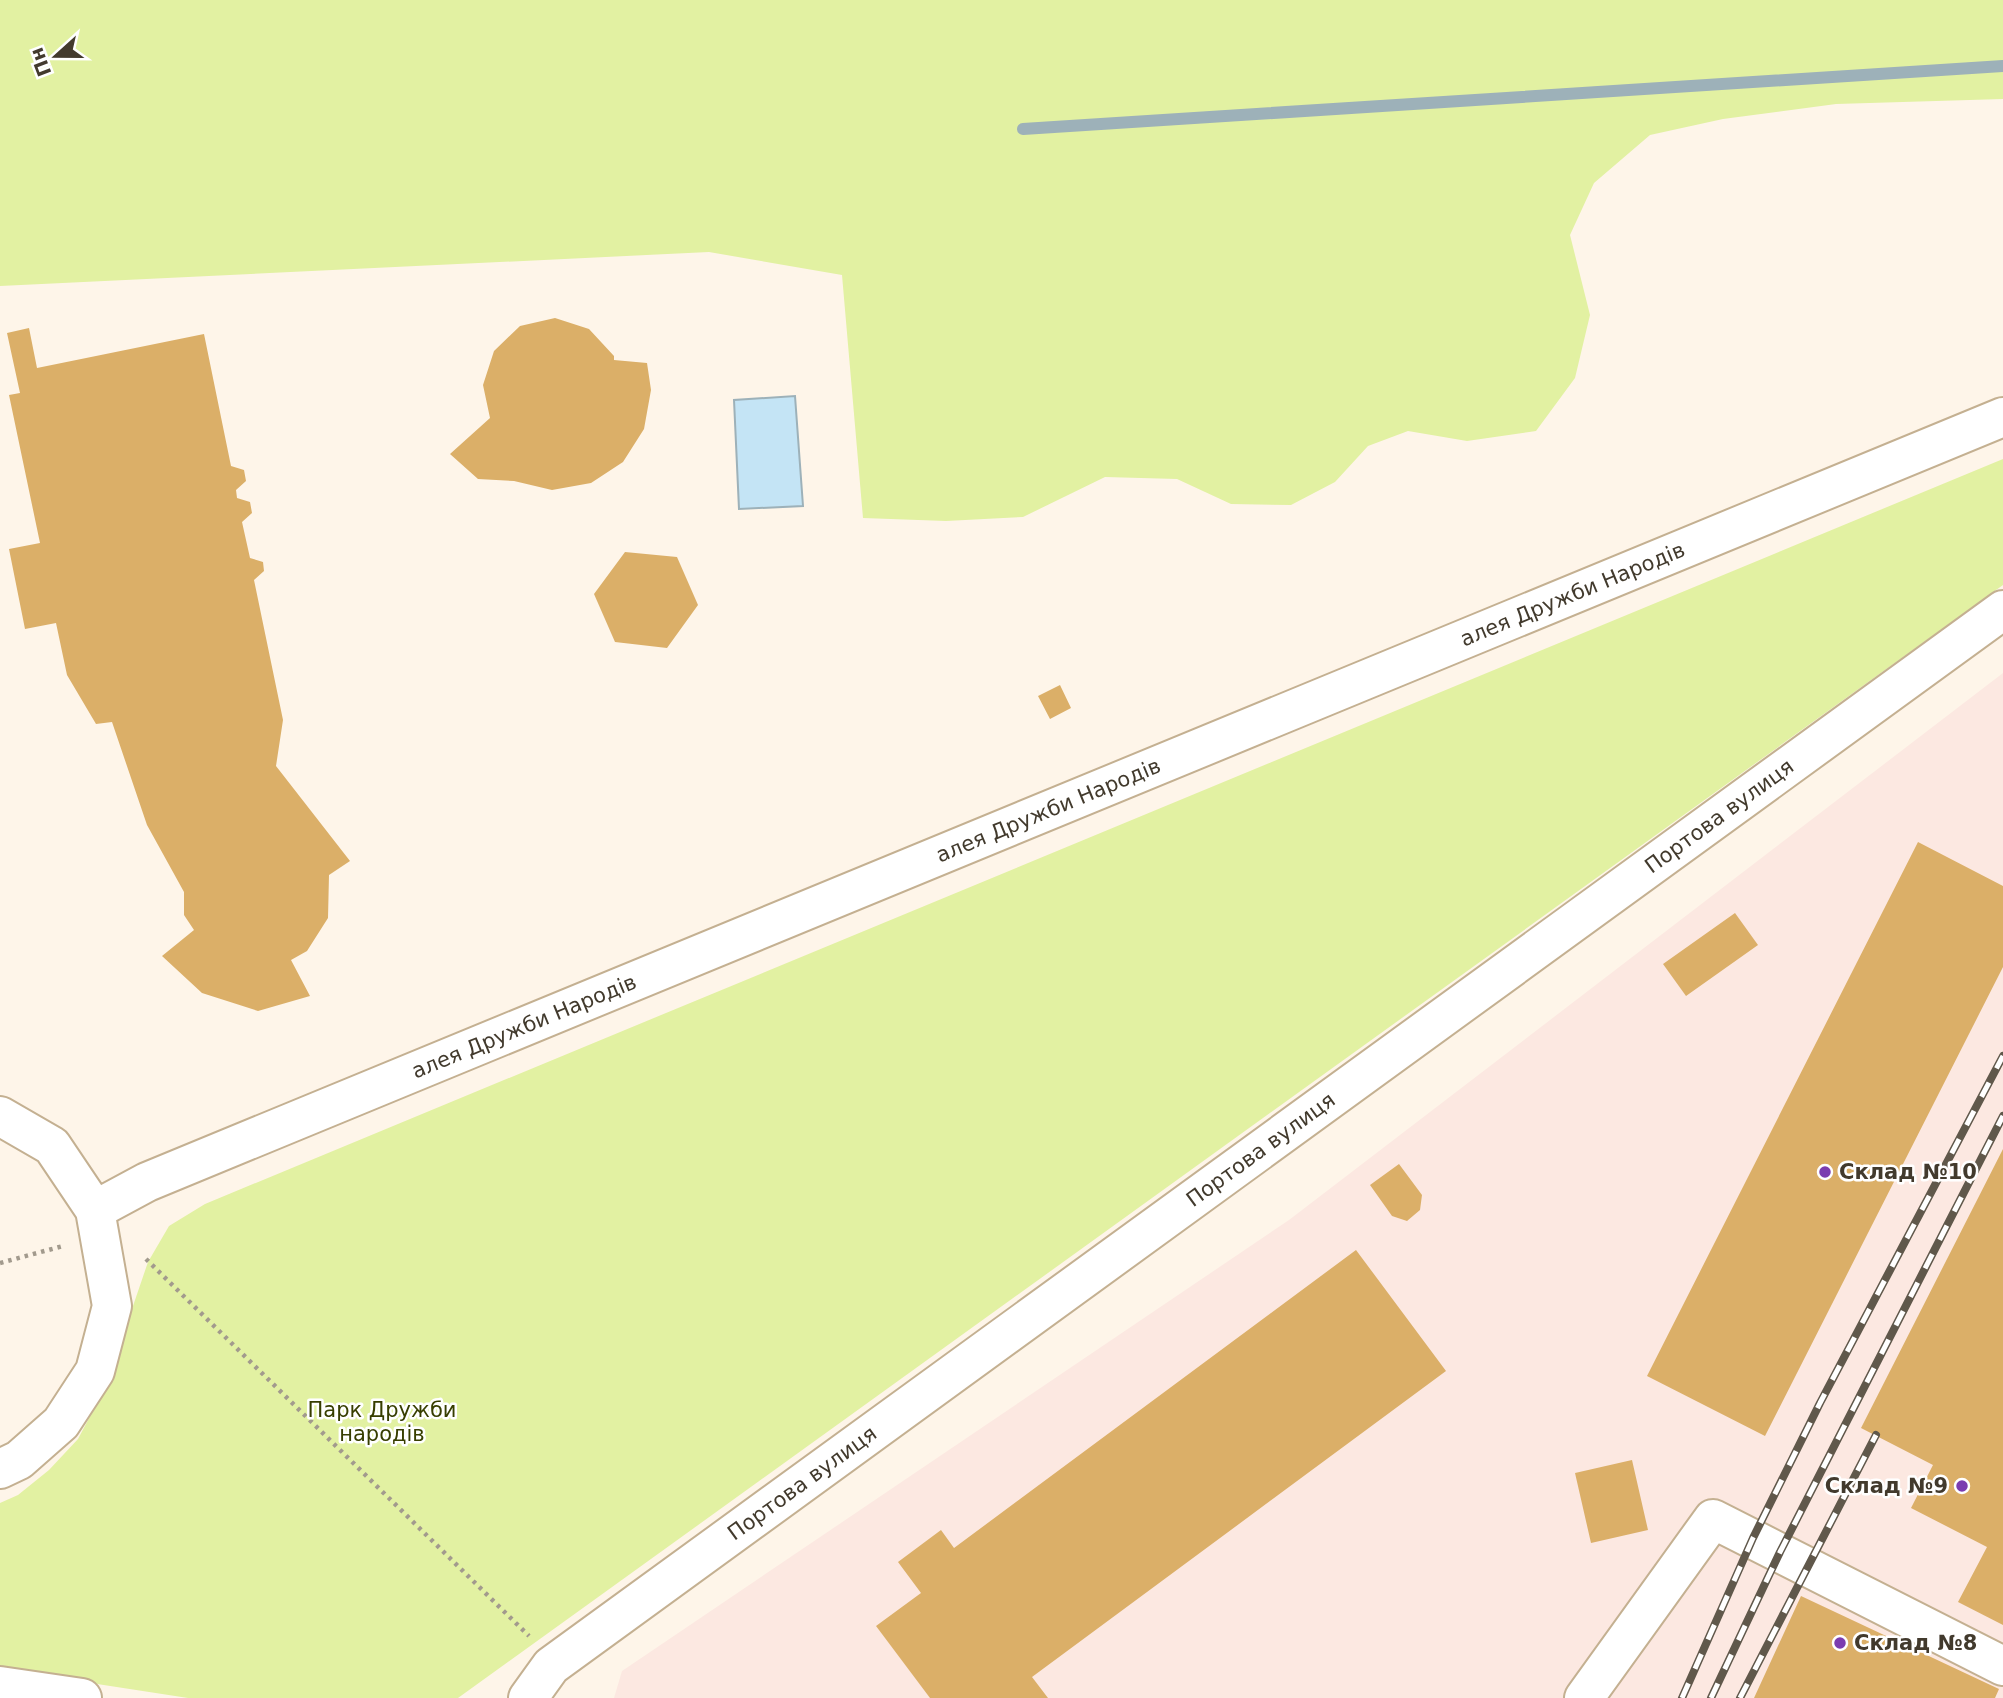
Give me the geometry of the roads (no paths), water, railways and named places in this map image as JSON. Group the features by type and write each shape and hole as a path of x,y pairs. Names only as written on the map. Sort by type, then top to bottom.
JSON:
{"street":[{"name":"алея Дружби Народів","path":"98,1223 147,1182 2003,416"},
{"name":"Портова вулиця","path":"528,1698 551,1666 2003,610"},
{"path":"0,1116 52,1146 98,1223 112,1306 95,1371 61,1423 19,1460 0,1469"},
{"path":"1584,1698 1713,1519 2003,1666"},
{"path":"0,1686 82,1698"}],"water":[{"path":"795,396 803,506 739,509 734,400"}],"waterway":[{"path":"1023,129 2003,66"}],"railway":[{"path":"1682,1698 1753,1538 1820,1403 2003,1056"},
{"path":"1711,1698 1780,1552 2003,1116"},
{"path":"1740,1698 1876,1435"}],"place":[{"name":"Склад №10","path":"1825,1172"},
{"name":"Склад №9","path":"1962,1486"},
{"name":"Склад №8","path":"1840,1643"}],"park label":[{"name":"Парк Дружби народів","path":"382,1422"}]}
